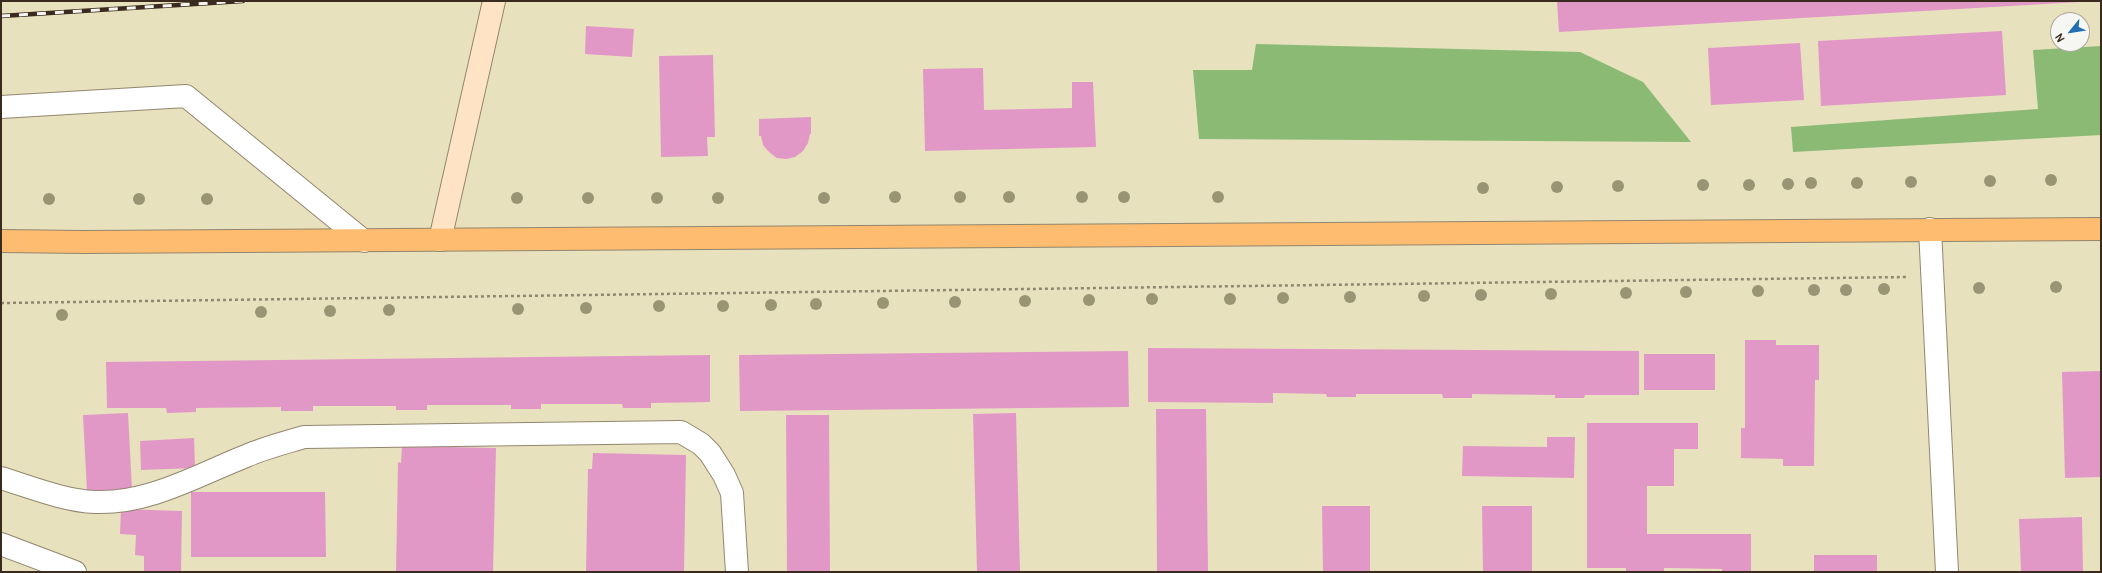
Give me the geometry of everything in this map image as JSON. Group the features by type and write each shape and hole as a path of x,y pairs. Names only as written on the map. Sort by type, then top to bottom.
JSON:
{"main road":[{"path":"440,240 494,1"},
{"path":"1,240 84,242 364,241 2101,229"}],"street":[{"path":"1,107 186,96 364,241"},
{"path":"1930,229 1947,572"},
{"path":"1,478 80,501 97,502 137,499 183,483 247,455 304,437 681,432 701,444 710,453 724,475 732,493 737,572"},
{"path":"1,544 75,572"}],"path":[{"path":"1,303 1932,276"}],"green space":[{"path":"1256,44 1580,52 1643,82 1691,142 1199,139 1193,70 1252,70"},
{"path":"2101,46 2101,135 1793,152 1791,127 2038,109 2033,50 2050,49 2050,52 2090,52 2090,47"}],"building":[{"path":"1557,1 2080,1 2080,2 1559,32"},
{"path":"586,26 634,29 632,57 585,54"},
{"path":"2002,31 2006,95 1821,106 1818,41"},
{"path":"1800,43 1804,100 1711,105 1708,48"},
{"path":"713,55 715,137 707,137 708,156 661,157 659,56"},
{"path":"983,68 984,110 1072,108 1072,82 1093,82 1096,147 925,151 923,69"},
{"path":"811,117 811,134 808,143 803,151 795,157 786,159 777,158 763,145 761,136 759,136 759,119"},
{"path":"1745,340 1776,340 1776,345 1819,345 1819,380 1815,380 1814,466 1783,466 1783,459 1741,458 1741,428 1745,428"},
{"path":"1148,348 1639,351 1639,395 1585,395 1584,398 1555,398 1555,395 1472,394 1472,398 1443,398 1442,394 1356,394 1356,397 1327,397 1326,394 1273,393 1273,403 1148,402"},
{"path":"1128,351 1129,407 740,411 739,355"},
{"path":"1644,354 1715,354 1715,390 1644,390"},
{"path":"710,355 710,402 651,403 651,408 623,408 622,404 541,404 541,409 511,409 511,405 427,405 427,410 396,410 396,406 313,406 313,411 281,411 281,407 196,408 196,412 167,413 166,408 107,408 106,362"},
{"path":"2101,371 2101,477 2065,478 2062,372"},
{"path":"1156,409 1206,409 1208,572 1157,572"},
{"path":"128,413 132,490 87,492 83,415"},
{"path":"1016,413 1020,572 977,572 973,414"},
{"path":"786,415 829,415 830,572 787,572"},
{"path":"1587,423 1698,423 1698,449 1674,449 1674,486 1647,486 1647,534 1751,534 1751,572 1722,572 1722,569 1664,568 1664,572 1626,572 1626,568 1587,568"},
{"path":"1547,437 1575,437 1574,478 1462,476 1463,446 1547,447"},
{"path":"194,438 195,468 141,470 140,441"},
{"path":"402,446 496,448 493,572 396,572 398,462 401,463"},
{"path":"593,453 686,455 684,572 586,572 588,469 592,469"},
{"path":"191,492 325,492 326,557 191,557"},
{"path":"1322,506 1370,506 1370,572 1323,572"},
{"path":"1482,506 1532,506 1532,572 1483,572"},
{"path":"121,509 182,511 181,572 144,572 144,556 135,555 136,535 120,534"},
{"path":"2082,517 2083,572 2021,572 2019,519"},
{"path":"1814,555 1877,555 1877,572 1814,572"}],"railway":[{"path":"1,16 243,1"}]}
